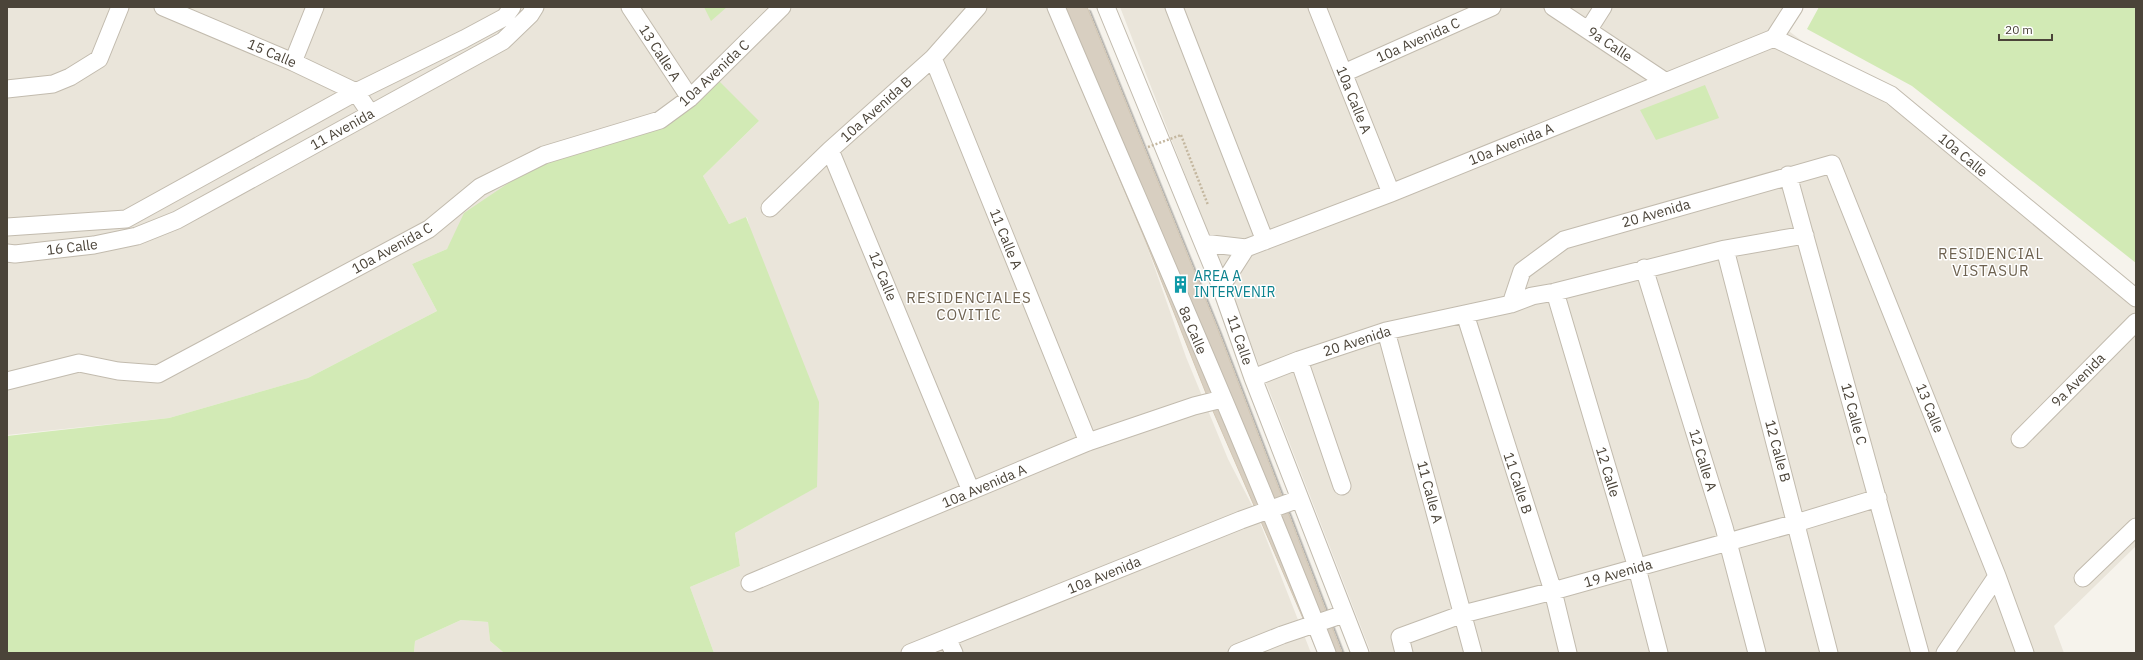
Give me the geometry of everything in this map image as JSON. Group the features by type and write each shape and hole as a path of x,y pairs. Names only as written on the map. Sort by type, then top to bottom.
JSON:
{"street":[{"path":"7,89 53,84 70,77 99,59 120,7"},
{"path":"293,62 315,7"},
{"name":"11 Avenida","path":"126,219 356,92 464,39 505,17 512,7"},
{"name":"11 Avenida","path":"137,236 177,220 370,113 503,42 530,15 535,7"},
{"name":"13 Calle A","path":"630,7 690,98"},
{"name":"10a Avenida C","path":"7,381 79,364 118,371 158,374 429,229 480,187 544,156 660,120 690,98 782,7"},
{"name":"10a Avenida B","path":"770,208 830,150 933,58 978,7"},
{"name":"8a Calle","path":"1056,7 1271,510 1327,653"},
{"name":"11 Calle","path":"1106,7 1221,287 1253,378 1360,653"},
{"path":"1174,7 1265,241"},
{"name":"10a Calle A","path":"1317,7 1391,193"},
{"name":"10a Avenida C","path":"1344,73 1492,7"},
{"name":"9a Calle","path":"1554,7 1666,82"},
{"path":"1589,29 1603,7"},
{"path":"1774,38 1794,7"},
{"name":"15 Calle","path":"172,9 293,62 356,92"},
{"name":"10a Avenida A","path":"1203,243 1246,248 1391,193 1774,38"},
{"name":"10a Calle","path":"1774,38 1891,95 2136,298"},
{"name":"11 Calle A","path":"933,58 1088,442"},
{"path":"356,92 370,113"},
{"name":"12 Calle","path":"830,150 971,491"},
{"name":"20 Avenida","path":"1510,304 1522,271 1564,240 1788,175 1832,164"},
{"name":"13 Calle","path":"1832,164 1997,576 2024,653"},
{"name":"12 Calle C","path":"1788,175 1920,653"},
{"name":"16 Calle","path":"7,227 126,219"},
{"name":"20 Avenida","path":"1253,378 1299,360 1386,331 1510,304 1532,296 1554,292 1644,268 1725,249 1805,235"},
{"name":"16 Calle","path":"7,253 15,254 94,245 137,236"},
{"path":"1221,287 1246,248"},
{"name":"12 Calle B","path":"1725,249 1828,653"},
{"name":"12 Calle A","path":"1644,268 1728,542 1757,653"},
{"name":"12 Calle","path":"1554,292 1637,568 1659,653"},
{"name":"11 Calle B","path":"1464,314 1553,592 1568,653"},
{"name":"9a Avenida","path":"2020,439 2136,322"},
{"name":"11 Calle A","path":"1386,331 1463,614 1472,653"},
{"path":"1299,360 1342,486"},
{"name":"10a Avenida A","path":"750,583 1088,442 1222,398"},
{"name":"19 Avenida","path":"1402,645 1463,614 1553,592 1796,523 1878,498"},
{"name":"10a Avenida","path":"910,653 951,645 1299,499"},
{"path":"2083,578 2136,527"},
{"path":"1944,653 1997,576"},
{"path":"1237,653 1344,614"}],"path":[{"path":"1148,147 1181,135 1210,210"}],"shaded area":[{"path":"7,7 1063,7 1186,357 1228,459 1257,515 1311,653 714,653 690,587 740,566 735,533 816,487 747,217 729,224 703,176 759,121 452,241 447,249 412,264 437,311 308,378 169,418 7,435"},
{"path":"1120,7 1795,7 1782,26 2136,290 2136,546 2054,626 2064,653 1371,653"},
{"path":"461,620 488,622 490,641 503,652 526,653 414,653 415,641"}],"green space":[{"path":"704,7 727,7 711,21"},
{"path":"1819,7 2136,7 2136,263 1912,86 1807,29"},
{"path":"714,76 759,121 703,176 729,224 746,217 819,402 817,487 735,533 740,566 690,587 714,653 503,652 490,641 488,622 461,620 415,641 414,653 7,653 7,436 169,418 308,378 437,311 412,264 447,249 464,213 544,159 682,110"},
{"path":"1705,85 1719,118 1656,140 1640,110"}],"building":[{"name":"AREA A INTERVENIR","path":"1047,7 1087,7 1218,330 1342,653 1318,653 1213,411 1144,237"}],"place":[{"name":"AREA A INTERVENIR","path":"1181,284"}],"district":[{"name":"RESIDENCIAL VISTASUR","path":"1991,262"},
{"name":"RESIDENCIALES COVITIC","path":"969,306"}]}
